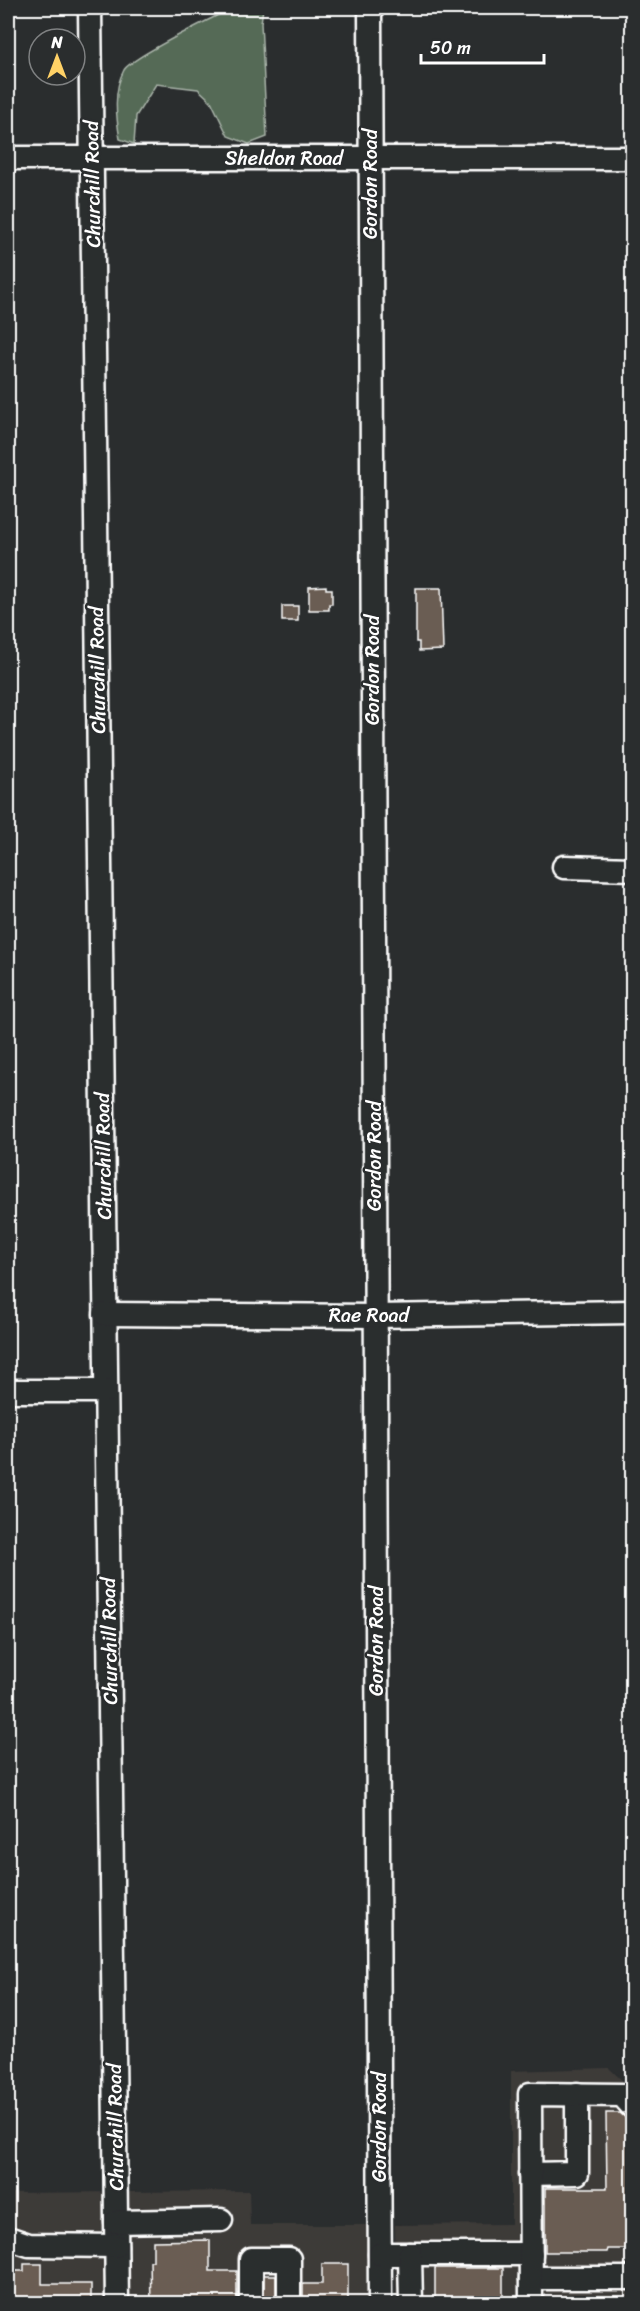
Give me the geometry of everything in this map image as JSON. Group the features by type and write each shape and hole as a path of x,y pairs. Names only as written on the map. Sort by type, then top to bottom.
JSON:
{"street":[{"name":"Churchill Road","path":"90,8 117,2304"},
{"name":"Gordon Road","path":"370,8 380,2304"},
{"name":"Sheldon Road","path":"8,158 633,158"},
{"path":"564,867 633,869"},
{"name":"Rae Road","path":"105,1314 375,1316 633,1312"},
{"path":"8,1391 106,1391"},
{"path":"531,2304 530,2094 622,2095 633,2106"},
{"path":"530,2174 577,2173 577,2094"},
{"path":"116,2222 221,2220"},
{"path":"8,2238 29,2245 116,2246"},
{"path":"380,2254 531,2254"},
{"path":"410,2254 411,2304"},
{"path":"251,2304 251,2259 288,2259 290,2304"},
{"path":"531,2278 633,2278"}],"shaded area":[{"path":"609,2068 632,2090 632,2303 396,2303 395,2225 511,2224 511,2071"},
{"path":"249,2191 250,2225 379,2225 380,2303 8,2303 8,2193"}],"green space":[{"path":"221,8 263,8 261,23 267,137 249,144 228,136 211,101 198,89 156,84 136,116 134,144 120,139 117,95 124,70 153,49 220,14"}],"building":[{"path":"326,586 326,589 332,589 332,604 329,604 329,610 309,610 309,587"},
{"path":"416,588 441,588 443,650 419,651 419,642 416,642"},
{"path":"282,606 298,606 298,621 282,621"},
{"path":"606,2113 620,2113 627,2119 633,2119 633,2249 608,2249 607,2252 545,2252 545,2188 607,2188"},
{"path":"210,2240 210,2271 237,2271 237,2304 151,2304 150,2261 153,2261 153,2241"},
{"path":"24,2264 42,2264 42,2284 91,2284 91,2304 8,2304 8,2271 24,2271"},
{"path":"322,2264 348,2264 348,2304 303,2304 303,2284 322,2284"},
{"path":"435,2268 503,2268 503,2304 435,2304"},
{"path":"264,2275 276,2275 276,2304 264,2304"}]}
